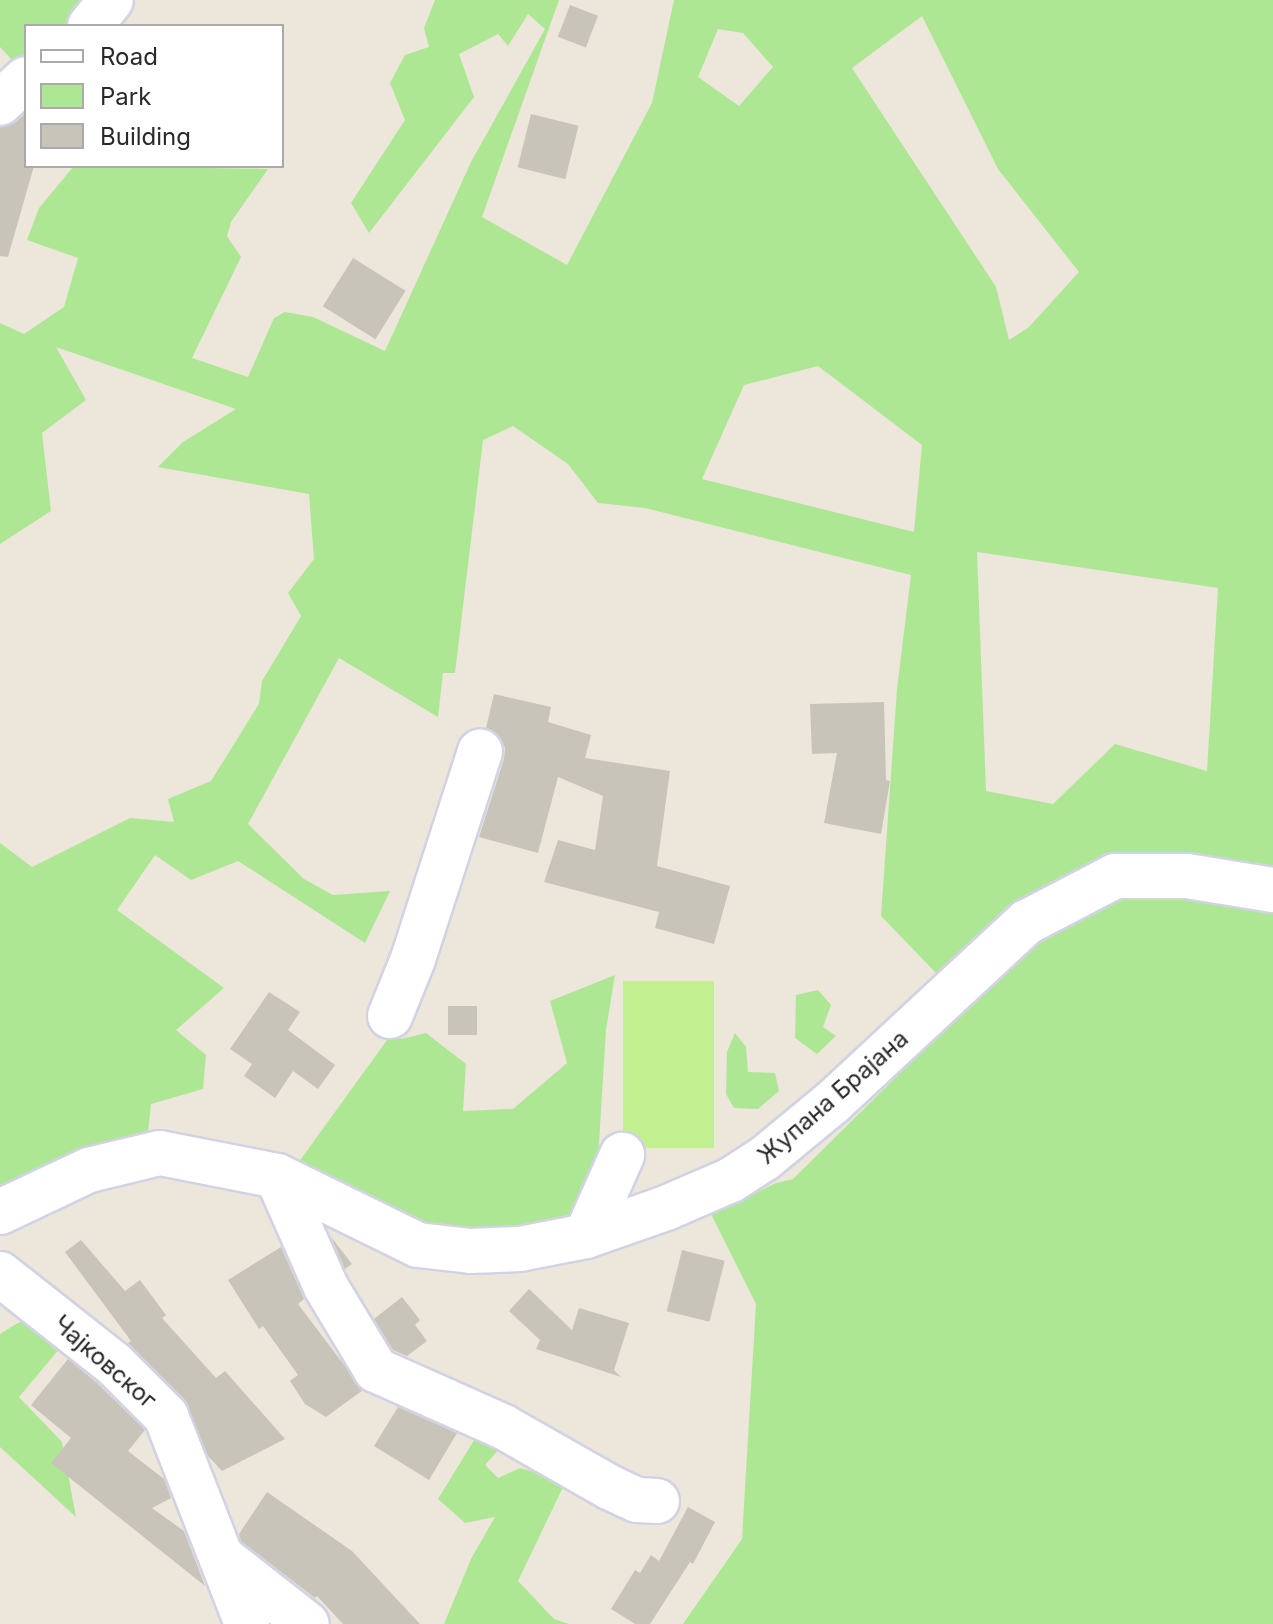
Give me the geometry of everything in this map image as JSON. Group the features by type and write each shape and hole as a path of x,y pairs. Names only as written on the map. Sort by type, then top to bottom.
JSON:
{"street":[{"path":"92,24 111,0"},
{"path":"0,103 24,81"},
{"path":"390,1016 413,959 480,752"},
{"name":"Жупана Брајана","path":"0,1212 89,1170 160,1153 277,1176 418,1245 471,1251 520,1249 586,1236 731,1180 765,1158 833,1102 1027,922 1115,876 1187,876 1273,890"},
{"path":"586,1236 622,1155"},
{"path":"277,1176 326,1287 376,1370 502,1426 637,1500 657,1501"},
{"name":"Чајковског","path":"0,1274 114,1364 166,1416 247,1624"},
{"path":"222,1557 307,1624"}],"green space":[{"path":"0,0 106,0 86,24 24,24 24,68 21,70 0,47"},
{"path":"435,0 559,0 482,217 567,265 652,103 674,0 1273,0 1273,1624 683,1624 742,1539 756,1304 711,1214 776,1183 793,1179 968,1006 881,916 897,689 911,575 645,508 598,503 568,464 513,426 483,440 455,673 443,673 438,717 339,658 248,824 304,879 333,895 390,891 365,943 238,861 191,880 155,855 117,910 224,988 176,1030 206,1055 203,1089 151,1104 146,1153 0,1217 0,843 32,867 130,818 174,822 168,799 211,781 259,704 262,681 301,616 288,593 314,559 309,494 158,467 183,442 236,409 56,347 86,400 42,433 51,511 0,544 0,323 24,334 64,307 78,258 27,240 39,208 72,168 268,169 231,222 227,236 241,257 192,358 248,377 274,318 285,312 313,317 385,351 471,162 545,29 528,14 508,46 498,34 459,54 474,97 369,233 351,203 405,120 390,83 405,55 429,47 424,28","holes":["922,16 998,169 1079,272 1029,327 1009,340 996,287 852,68","718,29 743,33 773,67 739,106 698,77","818,366 922,445 914,532 702,479 744,385","977,552 1218,588 1207,771 1115,744 1053,804 986,791"]},
{"path":"615,975 606,1030 598,1159 572,1228 421,1235 293,1170 403,1018 401,1039 426,1033 466,1064 463,1111 513,1109 567,1063 550,1001"},
{"path":"623,981 714,981 714,1148 623,1148"},
{"path":"818,990 831,1005 823,1027 836,1036 817,1054 795,1038 796,995"},
{"path":"735,1033 746,1047 748,1072 775,1073 779,1091 758,1109 734,1108 726,1094 727,1052"},
{"path":"31,1315 65,1342 19,1397 62,1442 76,1517 0,1447 0,1334"},
{"path":"495,1406 519,1427 485,1465 498,1478 520,1468 566,1481 518,1581 554,1619 569,1624 444,1624 471,1559 495,1517 465,1523 438,1499"}],"building":[{"path":"570,5 598,16 586,47 558,37"},
{"path":"531,114 579,126 565,179 518,167"},
{"path":"24,115 24,168 33,168 8,257 0,256 0,127 16,122"},
{"path":"353,258 406,291 375,339 323,306"},
{"path":"494,694 551,707 548,722 591,735 585,758 670,771 657,866 730,886 714,944 655,928 659,912 544,882 558,840 595,850 603,796 558,777 538,853 479,837 504,759 505,748 499,736 486,728"},
{"path":"884,702 886,780 890,781 881,834 824,823 837,753 812,754 810,704"},
{"path":"269,992 300,1012 288,1030 335,1065 318,1089 293,1071 275,1098 244,1076 252,1064 230,1049"},
{"path":"448,1006 477,1006 477,1035 448,1035"},
{"path":"331,1237 352,1264 345,1269"},
{"path":"81,1240 125,1291 140,1280 166,1315 162,1318 216,1378 225,1371 285,1439 222,1471 208,1456 184,1399 128,1343 131,1341 65,1252"},
{"path":"281,1247 304,1299 298,1304 363,1390 326,1417 305,1404 290,1381 298,1375 263,1326 259,1329 228,1280"},
{"path":"682,1250 725,1261 709,1322 667,1311"},
{"path":"529,1289 572,1330 579,1308 629,1323 614,1370 621,1377 536,1349 540,1340 509,1311"},
{"path":"402,1297 420,1320 415,1325 427,1341 407,1356 393,1350 374,1319"},
{"path":"68,1359 145,1430 128,1451 164,1479 171,1498 152,1508 184,1531 205,1586 51,1463 71,1438 31,1405"},
{"path":"398,1407 457,1433 429,1480 374,1446"},
{"path":"267,1492 352,1551 420,1624 343,1624 317,1596 315,1598 241,1541 239,1534"},
{"path":"688,1507 715,1522 693,1564 690,1562 650,1624 635,1624 611,1609 635,1570 640,1573 651,1555 659,1561"}]}
